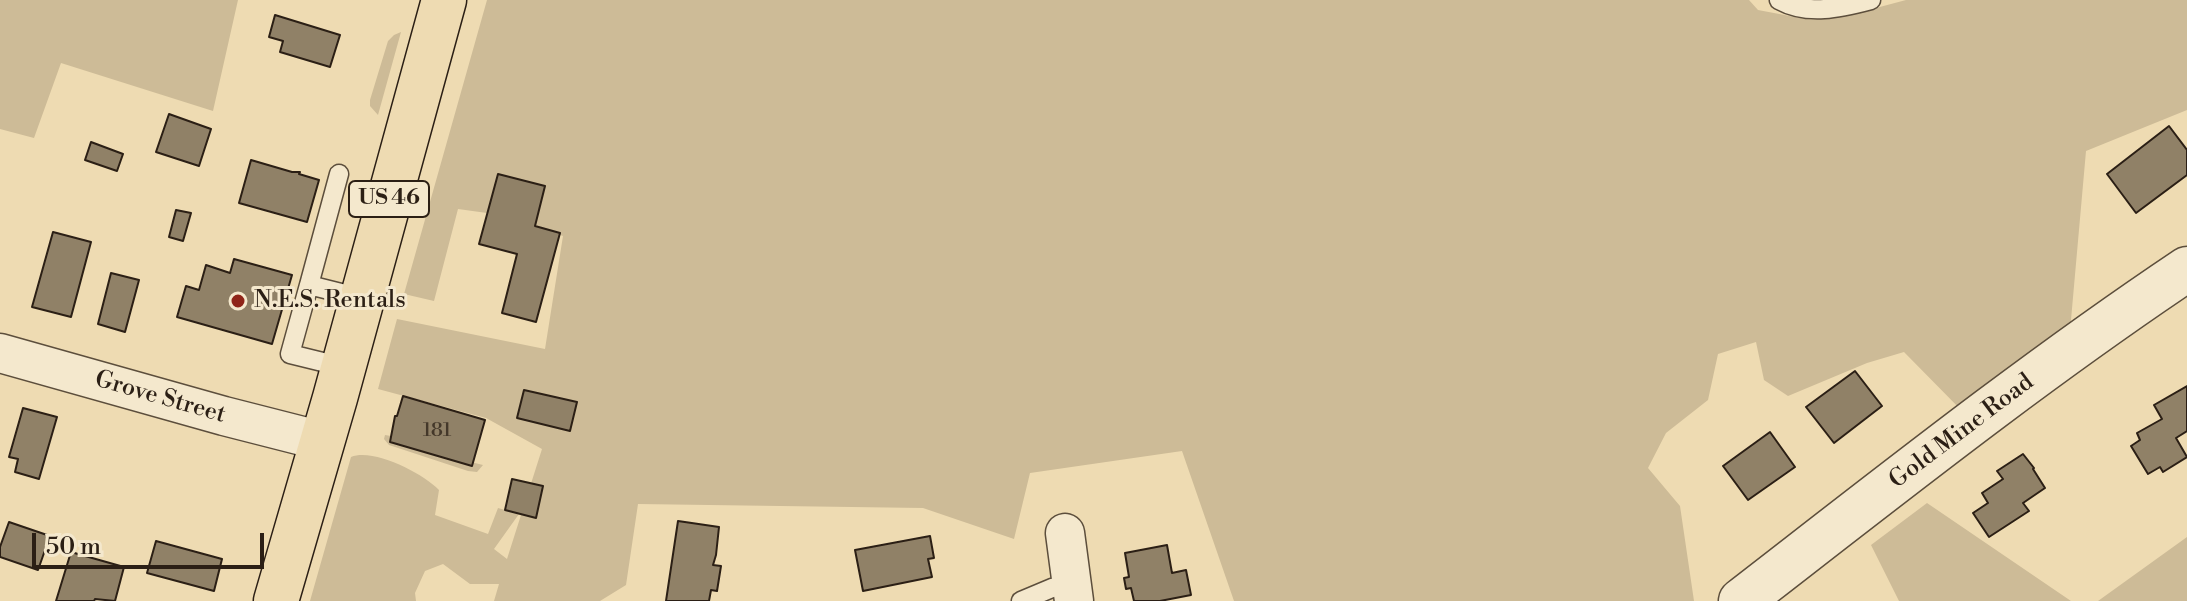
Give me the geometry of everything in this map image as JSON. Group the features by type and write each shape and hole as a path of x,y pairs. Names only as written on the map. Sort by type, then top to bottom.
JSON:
{"main road":[{"name":"US 46","path":"276,601 444,0"}],"street":[{"name":"Gold Mine Road","path":"1741,601 2114,318 2187,269"},
{"name":"Grove Street","path":"0,353 222,425 322,441"},
{"path":"1065,533 1073,593"}],"lane":[{"path":"1779,0 1793,7 1810,9 1842,7 1871,0"},
{"path":"339,174 309,285 293,308 290,354 343,367"},
{"path":"309,285 361,298"},
{"path":"1021,601 1052,588 1073,593"}],"shaded area":[{"path":"0,0 238,0 213,111 61,63 34,138 0,129"},
{"path":"487,0 1749,0 1758,10 1811,20 1846,16 1906,0 2187,0 2187,110 2086,151 2070,331 1966,415 1904,352 1867,363 1788,396 1764,380 1756,342 1718,354 1708,400 1666,433 1648,468 1680,506 1694,601 1234,601 1182,451 1030,473 1014,539 923,508 638,504 626,585 600,601 494,601 499,584 470,584 443,564 425,571 415,593 416,601 310,601 351,457 361,455 384,459 421,476 439,490 435,515 488,534 498,508 519,514 494,549 507,559 542,449 486,418 378,389 397,319 545,349 563,236 535,226 545,186 498,174 487,213 458,209 434,301 404,294"},
{"path":"401,32 378,115 370,106 370,100 388,41"},
{"path":"385,435 391,436 390,442 483,465 477,472 468,471 389,445 384,439"},
{"path":"1927,503 2071,601 1899,601 1871,545"},
{"path":"2187,537 2187,601 2098,601"}],"building":[{"path":"275,15 340,35 330,67 280,52 283,41 269,37"},
{"path":"169,114 211,129 199,166 156,152"},
{"path":"2169,126 2187,150 2187,175 2136,213 2107,174"},
{"path":"91,142 123,154 117,171 85,160"},
{"path":"251,160 319,180 307,222 239,203"},
{"path":"498,174 545,186 535,226 560,233 536,322 502,313 517,254 479,244"},
{"path":"176,210 191,213 183,241 169,237"},
{"path":"53,232 91,242 71,317 32,307"},
{"path":"234,259 292,275 272,344 177,317 186,286 199,290 206,265 230,273"},
{"path":"111,273 139,280 125,332 98,324"},
{"path":"1855,371 1882,406 1834,443 1806,407"},
{"path":"2187,386 2187,431 2176,438 2187,457 2163,472 2160,467 2148,474 2131,446 2140,440 2137,433 2162,419 2154,405"},
{"path":"524,390 577,402 570,431 517,418"},
{"path":"403,396 485,420 472,466 390,442"},
{"path":"23,408 57,417 39,479 15,472 18,459 9,457"},
{"path":"1770,432 1795,467 1748,500 1723,466"},
{"path":"2023,454 2045,488 2023,503 2029,511 1989,537 1973,513 1988,503 1982,493 2003,479 1997,471"},
{"path":"512,479 543,486 536,518 505,510"},
{"path":"678,521 719,527 713,565 721,566 717,591 711,590 709,601 666,601"},
{"path":"9,522 50,536 38,570 0,557 0,547"},
{"path":"930,536 934,558 928,559 932,577 863,591 855,550"},
{"path":"156,541 222,559 214,591 147,573"},
{"path":"1167,545 1172,573 1186,570 1191,595 1160,601 1134,601 1131,588 1126,589 1124,578 1129,577 1125,553"},
{"path":"71,552 124,567 115,601 56,601"}],"place":[{"name":"N.E.S. Rentals","path":"238,301"}]}
